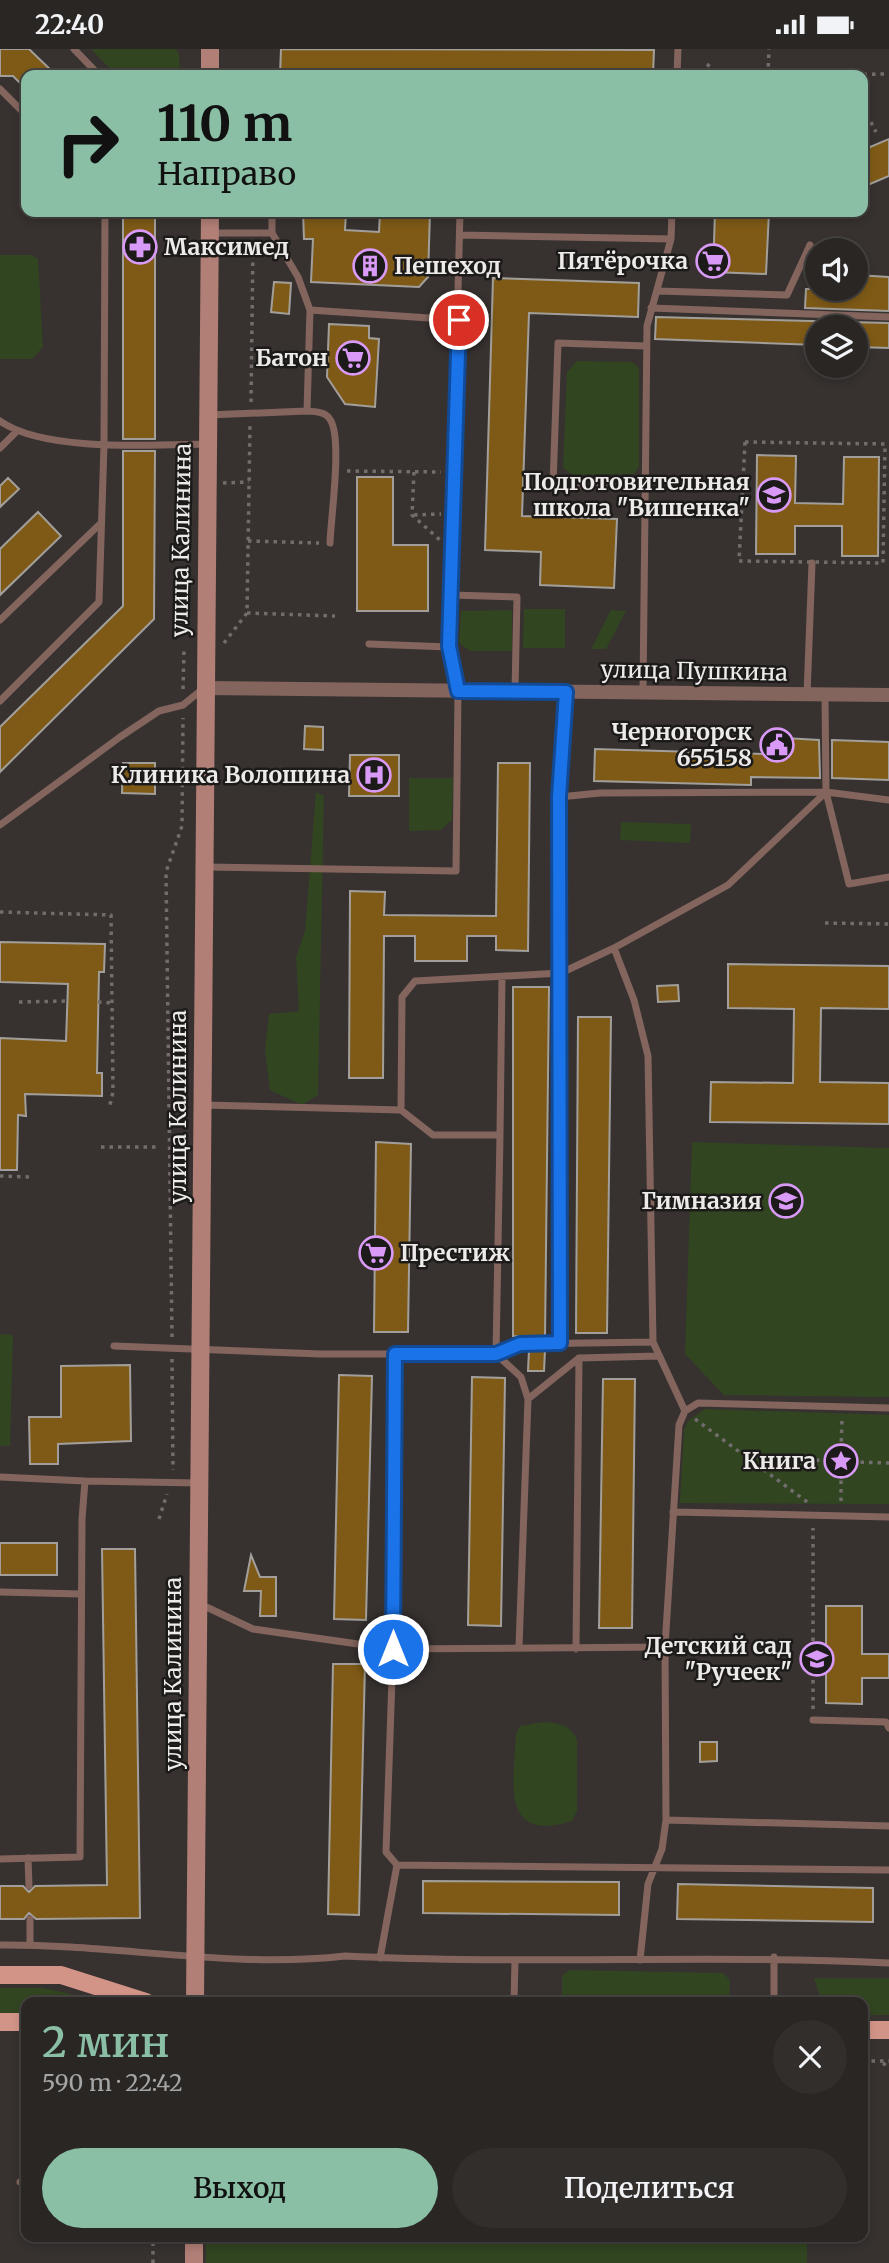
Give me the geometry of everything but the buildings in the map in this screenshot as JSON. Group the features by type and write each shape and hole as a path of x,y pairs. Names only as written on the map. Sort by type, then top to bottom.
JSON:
{"main road":[{"path":"210,49 210,70"},
{"name":"улица Калинина","path":"195,1997 210,217"},
{"path":"0,1975 61,1975 130,1997"},
{"path":"0,2022 21,2022"},
{"path":"868,2029 889,2030"},
{"path":"194,2242 194,2263"}],"street":[{"name":"улица Пушкина","path":"204,688 889,695"}],"lane":[{"path":"74,49 94,70"},
{"path":"677,70 678,49"},
{"path":"0,89 21,110"},
{"path":"0,701 99,602 104,445 105,217"},
{"path":"272,217 272,233 299,277 310,310 307,411"},
{"path":"203,867 456,871 458,691 449,646 456,472 460,217"},
{"path":"643,693 646,346 651,307 658,291 671,239 672,217"},
{"path":"210,233 272,233"},
{"path":"460,236 671,239"},
{"path":"658,291 787,295 805,256"},
{"path":"651,307 889,317"},
{"path":"310,310 459,320"},
{"path":"644,487 553,485 558,344 646,346"},
{"path":"207,415 307,411 321,412 331,419 335,436 335,471 330,543"},
{"path":"0,421 16,432 104,445 207,444"},
{"path":"0,448 16,432"},
{"path":"0,620 100,524"},
{"path":"807,695 812,563"},
{"path":"451,595 517,597 515,692"},
{"path":"369,644 449,646"},
{"path":"0,825 159,711 183,705 204,688"},
{"path":"560,1343 559,797 566,692"},
{"path":"825,695 826,792 849,884 889,877"},
{"path":"559,797 600,793 826,792 889,800"},
{"path":"401,1109 402,997 415,981 561,973 614,948 728,885 826,792"},
{"path":"614,948 634,1000 648,1056 653,1342 685,1411"},
{"path":"502,977 496,1354 521,1377 528,1399 519,1647"},
{"path":"203,1105 401,1109 433,1135 500,1135"},
{"path":"114,1346 172,1346 199,1352 496,1354 520,1344 590,1345 635,1340 653,1342"},
{"path":"395,1354 393,1649 386,1852 397,1865 889,1870"},
{"path":"528,1399 579,1358 658,1356"},
{"path":"576,1649 579,1358"},
{"path":"640,1961 653,1867 662,1849 666,1820 665,1647 679,1425 685,1411 698,1403 889,1408"},
{"path":"0,1477 198,1483"},
{"path":"0,1859 80,1857 81,1594 85,1481"},
{"path":"673,1512 889,1517"},
{"path":"0,1592 81,1594"},
{"path":"197,1602 253,1629 393,1649 665,1647"},
{"path":"813,1720 886,1722 889,1728"},
{"path":"666,1820 889,1826"},
{"path":"28,1858 29,1886"},
{"path":"380,1958 397,1865"},
{"path":"30,1919 30,1945"},
{"path":"0,1945 196,1958 640,1961 774,1957 889,1963"},
{"path":"774,1957 774,1997"},
{"path":"514,1997 515,1960"}],"path":[{"path":"768,70 769,49"},
{"path":"707,64 714,70"},
{"path":"868,74 889,74"},
{"path":"868,117 876,132"},
{"path":"220,648 247,613 253,233"},
{"path":"745,442 886,444 883,563 812,563 739,561 745,442"},
{"path":"335,471 456,472"},
{"path":"412,515 414,472"},
{"path":"219,483 249,482"},
{"path":"412,515 454,514"},
{"path":"412,515 453,552"},
{"path":"248,541 290,542"},
{"path":"247,613 335,616"},
{"path":"159,1519 174,1468 166,872 182,826 184,650"},
{"path":"0,912 111,915 113,1092 109,1109"},
{"path":"825,923 889,924"},
{"path":"19,1002 68,1001"},
{"path":"98,1002 112,1003"},
{"path":"101,1147 159,1147"},
{"path":"0,1177 30,1177"},
{"path":"841,1450 843,1407"},
{"path":"685,1411 826,1515"},
{"path":"841,1450 850,1455 852,1462 848,1470 841,1472 835,1470 830,1461 832,1454 841,1450"},
{"path":"746,1456 830,1461"},
{"path":"852,1462 889,1463"},
{"path":"841,1472 841,1516"},
{"path":"813,1515 813,1720"},
{"path":"868,2061 889,2061"},
{"path":"881,2061 889,2069"},
{"path":"153,2242 153,2263"}],"green space":[{"path":"91,49 176,49 179,54 180,70 111,70"},
{"path":"0,255 32,255 38,259 43,347 32,359 0,359"},
{"path":"577,361 632,362 639,368 639,467 634,474 573,475 563,468 567,372"},
{"path":"524,609 565,609 565,648 523,648"},
{"path":"512,610 512,651 470,651 459,643 461,611"},
{"path":"611,610 626,611 606,649 591,649"},
{"path":"409,778 453,778 452,820 441,830 409,831"},
{"path":"316,792 324,796 318,1095 302,1105 270,1090 265,1051 269,1014 299,1011 296,957 305,931"},
{"path":"621,822 691,824 690,843 620,840"},
{"path":"692,1142 889,1148 889,1397 724,1395 685,1354"},
{"path":"0,1334 13,1335 10,1446 0,1446"},
{"path":"705,1409 889,1415 889,1504 680,1503 684,1429 689,1420"},
{"path":"544,1722 564,1726 577,1740 577,1811 572,1821 549,1826 532,1824 522,1816 516,1804 514,1788 516,1734 520,1726"},
{"path":"569,1970 723,1973 730,1980 729,1997 562,1997 562,1976"},
{"path":"814,1978 889,1978 889,2015 868,2015 868,1997 820,1997"},
{"path":"0,1988 43,1988 84,1997 21,1997 21,2013 0,2013"},
{"path":"206,2242 807,2242 807,2263 206,2263"}],"place":[{"name":"Максимед","path":"140,247"},
{"name":"Пятёрочка","path":"713,261"},
{"name":"Пешеход","path":"370,266"},
{"name":"Батон","path":"353,358"},
{"name":"Подготовительная школа \"Вишенка\"","path":"774,495"},
{"name":"Черногорск 655158","path":"777,745"},
{"name":"Клиника Волошина","path":"374,775"},
{"name":"Гимназия","path":"786,1201"},
{"name":"Престиж","path":"376,1253"},
{"name":"Книга","path":"841,1461"},
{"name":"Детский сад \"Ручеек\"","path":"817,1659"}],"route":[{"path":"393,1649 395,1354 496,1354 520,1344 560,1343 559,797 566,692 458,691 449,646 459,320"}]}
